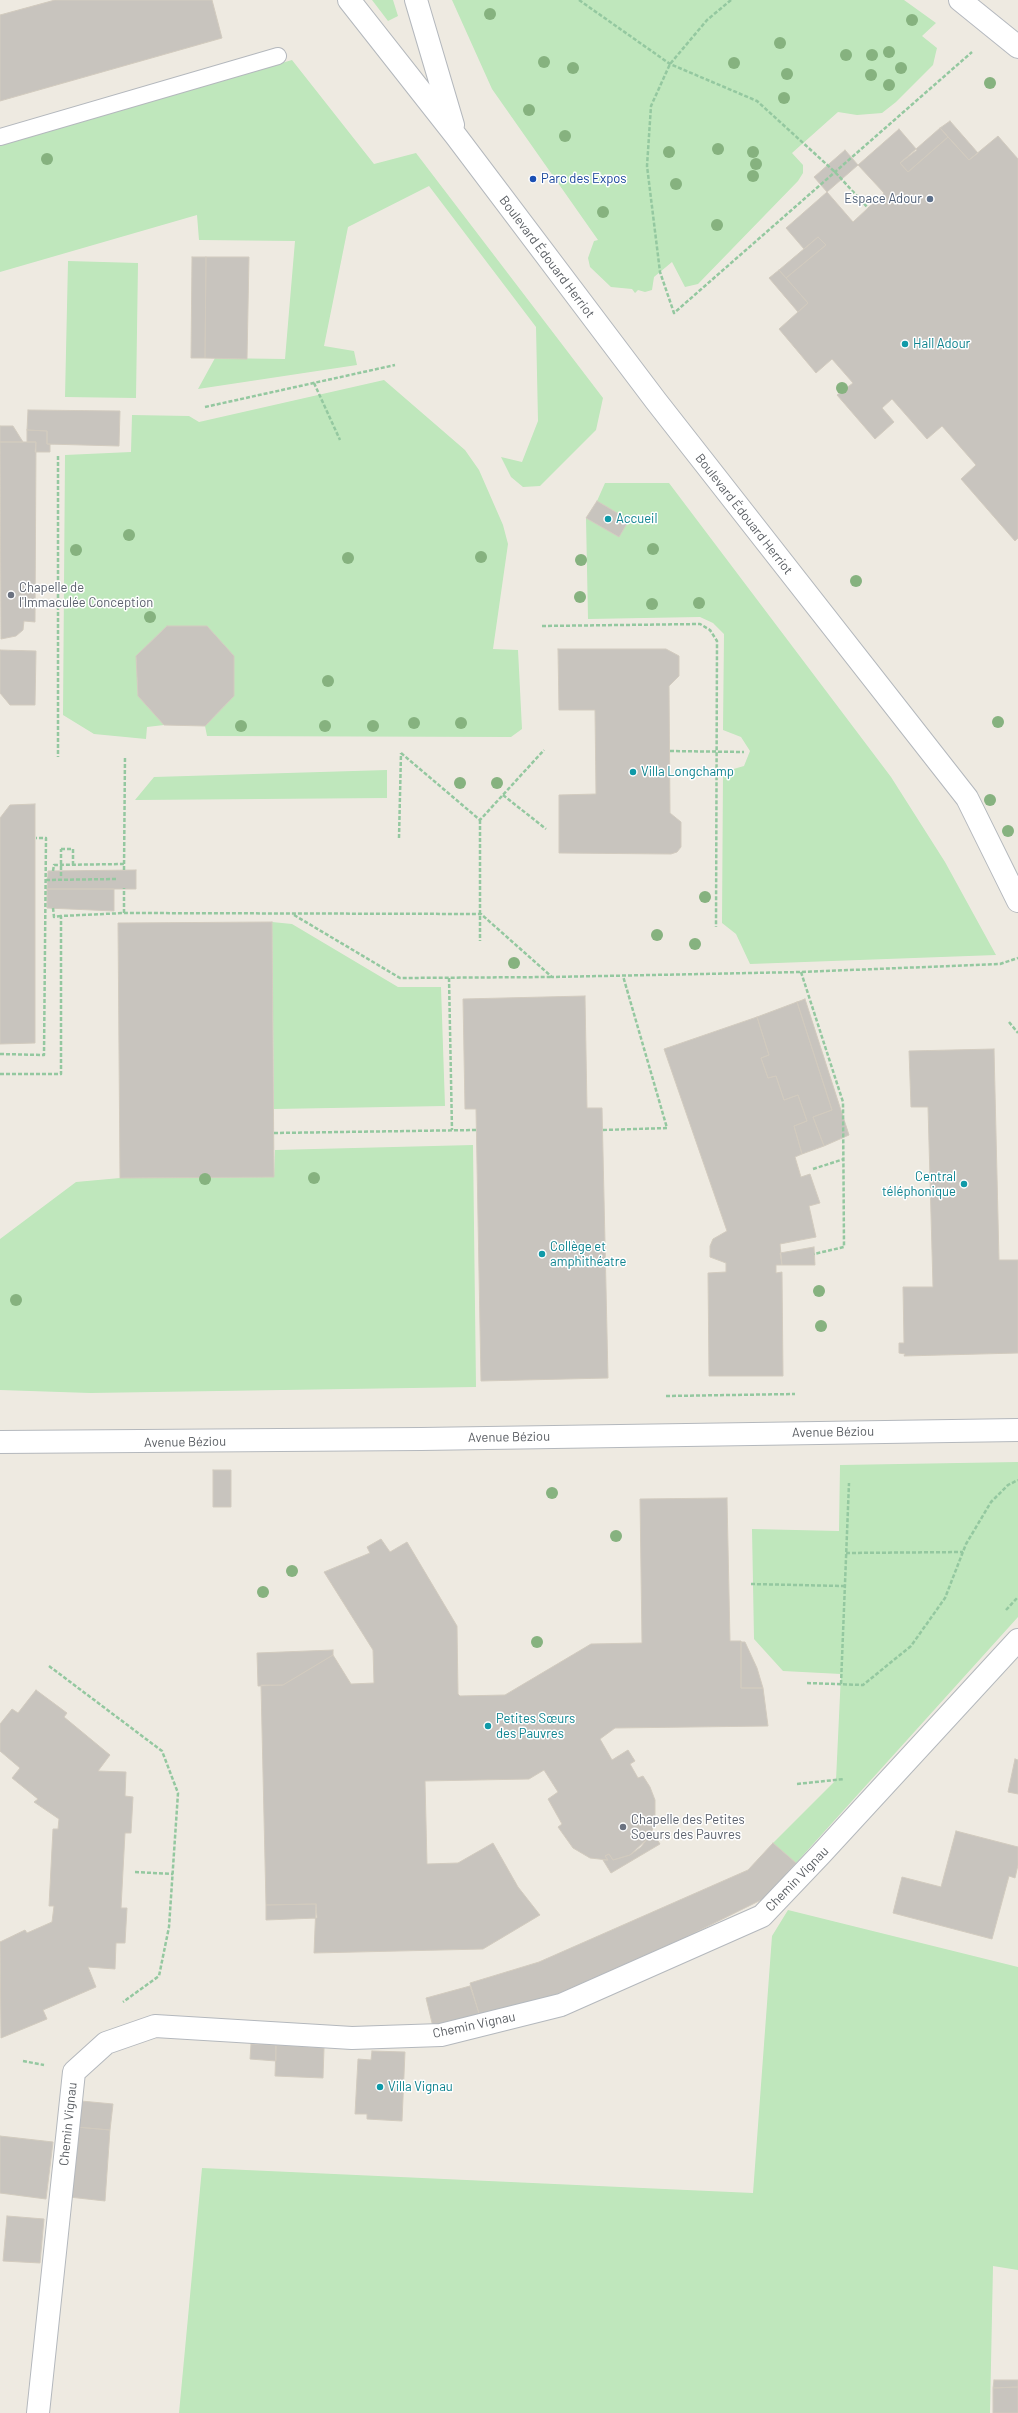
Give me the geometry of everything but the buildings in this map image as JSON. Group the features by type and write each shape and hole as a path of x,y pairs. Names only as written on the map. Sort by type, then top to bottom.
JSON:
{"street":[{"name":"Boulevard Édouard Herriot","path":"349,0 456,136 656,401 967,798 1018,901"},
{"name":"Boulevard Édouard Herriot","path":"416,0 456,136"},
{"path":"960,0 1018,47"},
{"name":"Avenue Béziou","path":"0,1442 414,1439 1018,1430"},
{"name":"Chemin Vignau","path":"38,2413 74,2072 106,2043 155,2026 352,2038 441,2034 568,2002 762,1916 1018,1640"}],"lane":[{"path":"0,137 278,56"}],"path":[{"path":"579,0 670,64 757,101 835,172 868,208"},
{"path":"732,0 707,20 670,64 651,106 647,166 660,272 674,313 997,30"},
{"path":"205,407 396,365"},
{"path":"314,383 340,440"},
{"path":"58,456 58,757"},
{"path":"542,626 700,624 710,630 717,641 716,926"},
{"path":"480,941 480,820 544,750"},
{"path":"670,751 744,752"},
{"path":"399,838 401,753 480,820"},
{"path":"124,870 125,756"},
{"path":"503,795 546,829"},
{"path":"0,1054 44,1055 46,838 36,838"},
{"path":"61,878 61,849 73,849 73,865"},
{"path":"53,871 54,865 124,864"},
{"path":"46,880 61,878 116,879"},
{"path":"124,888 124,914"},
{"path":"53,908 54,917 124,914 481,914 552,978"},
{"path":"294,914 400,978 552,978 801,972 1000,964 1018,958"},
{"path":"0,1074 61,1074 61,916"},
{"path":"801,972 843,1102 844,1247 814,1254"},
{"path":"602,1130 667,1128 624,976"},
{"path":"449,978 452,1130"},
{"path":"1009,1022 1018,1033"},
{"path":"274,1133 476,1130"},
{"path":"813,1169 844,1159"},
{"path":"666,1396 795,1394"},
{"path":"807,1683 863,1685 911,1646 945,1598 963,1552 990,1502 1008,1485 1018,1480"},
{"path":"841,1684 848,1483"},
{"path":"846,1553 963,1552"},
{"path":"751,1584 844,1586"},
{"path":"49,1666 162,1751 178,1793 169,1927 159,1976 121,2003"},
{"path":"135,1872 173,1874"},
{"path":"23,2061 50,2066"}],"green space":[{"path":"372,0 393,0 398,16 388,21"},
{"path":"452,0 904,0 936,23 922,36 937,48 933,65 896,102 882,113 857,115 838,112 792,153 803,165 803,173 798,181 698,284 685,287 672,262 654,277 652,290 645,292 638,290 635,293 632,289 611,287 590,267 588,258 594,241 598,240 492,89"},
{"path":"292,60 374,164 416,153 603,398 596,430 540,486 523,487 511,477 501,457 522,462 538,421 536,327 429,186 348,227 324,346 354,351 357,365 198,389 215,358 285,359 295,241 199,240 197,215 0,272 0,145"},
{"path":"68,261 138,263 136,398 65,397"},
{"path":"384,380 465,450 479,470 503,525 508,544 493,649 518,650 522,729 511,737 207,736 205,726 234,696 234,656 207,626 167,626 136,656 138,696 164,725 147,727 146,739 94,734 63,715 65,455 131,452 132,415 189,416 199,422"},
{"path":"605,483 669,483 891,777 945,862 996,955 750,964 736,934 722,923 723,772 744,766 750,751 741,737 723,730 724,634 713,623 700,617 588,619 586,518 619,537 629,520 597,501"},
{"path":"387,770 387,798 135,800 154,777"},
{"path":"272,922 292,924 398,987 441,987 445,1106 274,1109"},
{"path":"473,1145 476,1387 90,1393 0,1390 0,1239 76,1182 120,1178 274,1177 275,1150"},
{"path":"1018,1462 1018,1617 796,1863 773,1843 836,1780 841,1674 783,1671 754,1639 752,1529 839,1531 840,1465"},
{"path":"788,1910 1018,1967 1018,2270 993,2266 990,2413 179,2413 202,2168 753,2193 772,1936"}],"place":[{"name":"Parc des Expos","path":"533,179"},
{"name":"Espace Adour","path":"930,199"},
{"name":"Hall Adour","path":"905,344"},
{"name":"Accueil","path":"608,519"},
{"name":"Chapelle de l'Immaculée Conception","path":"11,595"},
{"name":"Villa Longchamp","path":"633,772"},
{"name":"Central téléphonique","path":"964,1184"},
{"name":"Collège et amphithéatre","path":"542,1254"},
{"name":"Petites Sœurs des Pauvres","path":"488,1726"},
{"name":"Chapelle des Petites Soeurs des Pauvres","path":"623,1827"},
{"name":"Villa Vignau","path":"380,2087"}]}
